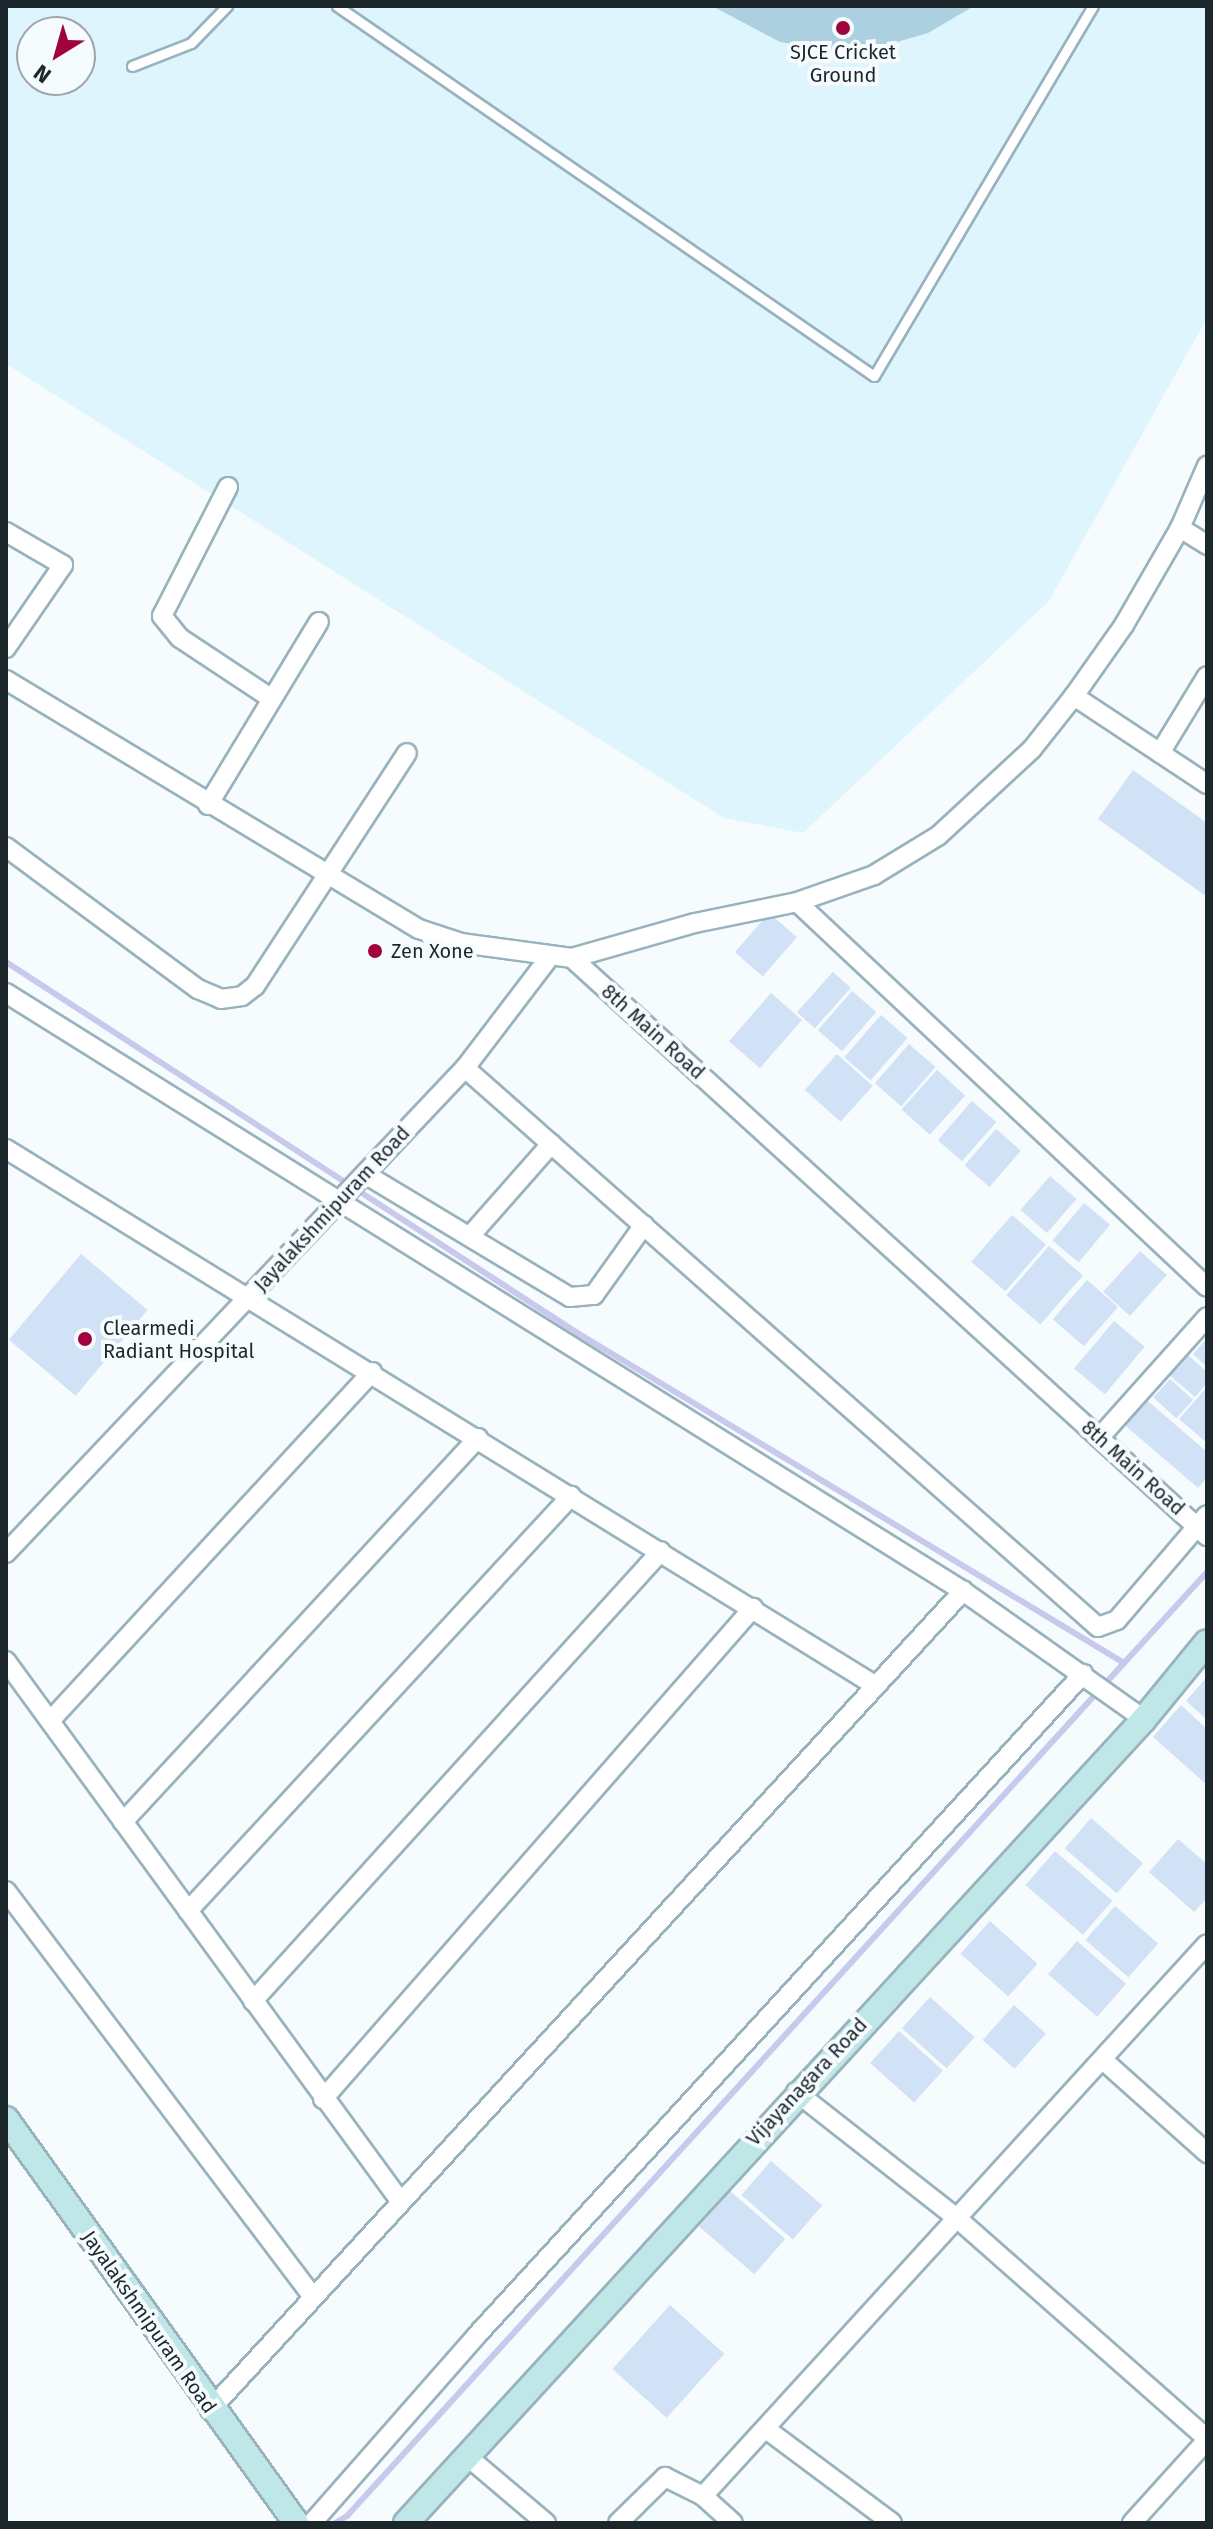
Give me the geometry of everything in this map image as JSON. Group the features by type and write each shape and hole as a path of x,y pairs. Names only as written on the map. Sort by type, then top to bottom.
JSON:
{"street":[{"path":"6,680 325,876 419,929 461,943 548,959 572,958 695,923 797,902 874,875 938,836 1032,749 1074,696 1124,625 1180,528 1207,466"},
{"path":"228,487 162,616 180,638 272,699"},
{"path":"1180,528 1207,545"},
{"path":"6,532 63,565 6,648"},
{"path":"208,805 319,622"},
{"path":"1160,753 1207,676"},
{"path":"1074,696 1207,784"},
{"path":"6,847 198,989 221,999 242,996 255,986 407,753"},
{"path":"797,902 1207,1287"},
{"name":"8th Main Road","path":"572,958 1099,1438 1204,1526"},
{"name":"Jayalakshmipuram Road","path":"6,1553 465,1068 548,959"},
{"path":"6,993 963,1591 1144,1719"},
{"path":"465,1068 1098,1627 1117,1620 1204,1526"},
{"path":"470,1236 551,1144"},
{"path":"6,1149 249,1296 876,1686"},
{"path":"365,1174 570,1297 594,1295 644,1225"},
{"path":"1099,1438 1207,1317"},
{"path":"50,1721 372,1372"},
{"path":"123,1822 478,1438"},
{"path":"188,1911 571,1496"},
{"path":"253,2001 661,1551"},
{"path":"210,2410 963,1591"},
{"path":"323,2099 753,1608"},
{"name":"Vijayanagara Road","path":"406,2523 796,2092 1144,1719 1207,1642"},
{"path":"6,1661 401,2202"},
{"path":"312,2523 477,2335 1083,1674"},
{"path":"6,1891 313,2297"},
{"path":"703,2496 959,2220 1207,1945"},
{"path":"1103,2060 1207,2153"},
{"path":"796,2092 959,2220 1207,2439 1132,2523"},
{"name":"Jayalakshmipuram Road","path":"6,2119 210,2410 296,2523"},
{"path":"766,2429 892,2523"},
{"path":"468,2457 546,2523"},
{"path":"618,2523 665,2477 703,2496 733,2523"}],"lane":[{"path":"132,66 191,43 227,6"},
{"path":"337,6 874,376 1093,6"}],"shaded area":[{"path":"6,6 1207,6 1207,318 1049,601 803,833 724,818 6,364"},
{"name":"SJCE Cricket Ground","path":"712,6 974,6 928,33 873,49 826,50 780,42"}],"building":[{"path":"1133,770 1207,823 1207,897 1098,819"},
{"path":"769,913 797,937 763,977 735,952"},
{"path":"833,972 851,988 815,1028 797,1012"},
{"path":"852,991 876,1012 842,1051 818,1030"},
{"path":"771,993 802,1020 760,1068 729,1041"},
{"path":"881,1015 907,1038 871,1080 844,1057"},
{"path":"909,1044 935,1067 901,1106 875,1083"},
{"path":"837,1054 873,1086 841,1122 805,1090"},
{"path":"937,1070 965,1095 930,1135 902,1109"},
{"path":"972,1101 996,1122 962,1161 938,1140"},
{"path":"996,1129 1021,1151 989,1187 965,1165"},
{"path":"1050,1176 1076,1199 1047,1233 1020,1210"},
{"path":"1084,1203 1110,1225 1079,1262 1053,1241"},
{"path":"1012,1215 1046,1245 1005,1291 971,1262"},
{"path":"1049,1246 1083,1276 1040,1325 1006,1295"},
{"path":"1140,1251 1167,1275 1130,1316 1103,1292"},
{"path":"81,1254 148,1310 76,1396 9,1340"},
{"path":"1087,1280 1118,1307 1084,1346 1053,1319"},
{"path":"1114,1321 1145,1347 1105,1394 1074,1368"},
{"path":"1207,1338 1207,1367 1193,1354"},
{"path":"1188,1355 1207,1372 1207,1383 1195,1397 1169,1375"},
{"path":"1170,1379 1193,1400 1176,1418 1153,1398"},
{"path":"1207,1387 1207,1443 1179,1419"},
{"path":"1142,1396 1207,1452 1207,1478 1198,1488 1120,1421"},
{"path":"1207,1677 1207,1720 1186,1701"},
{"path":"1181,1705 1207,1729 1207,1785 1153,1737"},
{"path":"1091,1818 1143,1863 1117,1893 1065,1848"},
{"path":"1178,1839 1207,1864 1207,1898 1194,1912 1149,1872"},
{"path":"1055,1851 1112,1901 1083,1935 1025,1885"},
{"path":"1115,1906 1158,1943 1128,1977 1085,1940"},
{"path":"990,1921 1038,1964 1008,1997 961,1954"},
{"path":"1077,1941 1126,1984 1097,2017 1048,1974"},
{"path":"930,1997 975,2037 946,2068 902,2028"},
{"path":"1014,2005 1046,2034 1015,2069 983,2040"},
{"path":"899,2031 943,2070 914,2102 870,2063"},
{"path":"771,2161 822,2206 793,2240 741,2195"},
{"path":"730,2191 785,2239 754,2274 699,2226"},
{"path":"670,2305 724,2354 667,2418 612,2369"}],"waterway":[{"path":"6,962 576,1332 1124,1663 1207,1572"},
{"path":"335,2523 347,2516 1124,1663"}],"place":[{"name":"SJCE Cricket Ground","path":"843,28"},
{"name":"Zen Xone","path":"375,951"},
{"name":"Clearmedi Radiant Hospital","path":"85,1339"}]}
